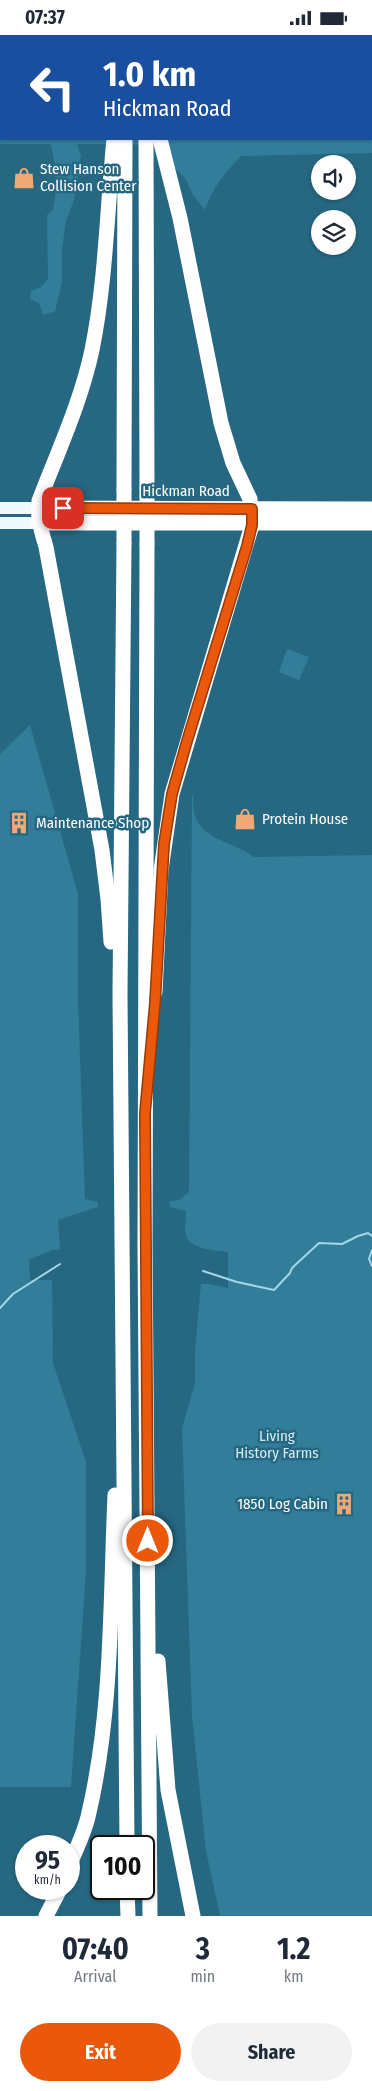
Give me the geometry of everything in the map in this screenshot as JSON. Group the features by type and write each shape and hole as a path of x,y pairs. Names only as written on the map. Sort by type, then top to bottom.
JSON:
{"highway":[{"path":"114,140 118,165 124,489 120,993 127,1835"},
{"path":"120,993 113,966 102,850 46,547 38,516 39,501 75,410 92,352 118,165 125,140"},
{"path":"146,140 148,544 145,1113 150,1916"},
{"path":"145,1113 155,1003 161,870 172,794 252,525 250,499 233,463 221,423 160,140"},
{"name":"Hickman Road","path":"38,516 252,509 372,509"},
{"name":"Hickman Road","path":"38,516 252,525 372,523"},
{"path":"80,1838 87,1820 102,1744 107,1697 115,1489 124,1414"},
{"path":"148,1525 165,1767 179,1853 193,1916"},
{"path":"46,1916 54,1900"},
{"path":"127,1900 128,1916"}],"main road":[{"name":"Hickman Road","path":"0,509 38,516"},
{"name":"Hickman Road","path":"0,523 38,516"}],"green space":[{"path":"0,140 372,140 372,153 241,156 220,181 205,210 193,195 185,178 166,160 167,145 77,144 81,156 74,200 66,221 62,249 62,282 55,311 43,315 39,303 30,299 31,291 41,287 48,279 47,215 53,210 55,195 52,150 50,144 0,144"},
{"path":"287,649 309,657 299,680 279,672"},
{"path":"30,725 78,894 78,1000 85,1199 98,1202 98,1207 58,1220 60,1250 52,1250 29,1260 30,1280 52,1280 53,1363 86,1462 86,1572 71,1787 0,1787 0,754"},
{"name":"Living History Farms","path":"194,792 193,808 196,820 203,828 211,835 254,857 372,855 372,1916 220,1916 206,1851 192,1716 182,1428 195,1383 195,1349 201,1284 228,1288 228,1252 204,1248 188,1240 185,1232 186,1211 170,1207 169,1202 179,1200 189,1192 192,797"}],"waterway":[{"path":"203,1271 237,1282 274,1290 290,1273 292,1268 319,1243 342,1244 368,1233 372,1236"},
{"path":"372,1250 369,1259 372,1266"},
{"path":"0,1308 13,1294 60,1264"}],"place":[{"name":"Stew Hanson Collision Center","path":"24,178"},
{"name":"Protein House","path":"245,819"},
{"name":"Maintenance Shop","path":"19,823"},
{"name":"1850 Log Cabin","path":"344,1504"}],"route":[{"path":"63,508 252,509 252,525 247,546 172,794 161,870 155,1003 145,1113 148,1541"}]}
